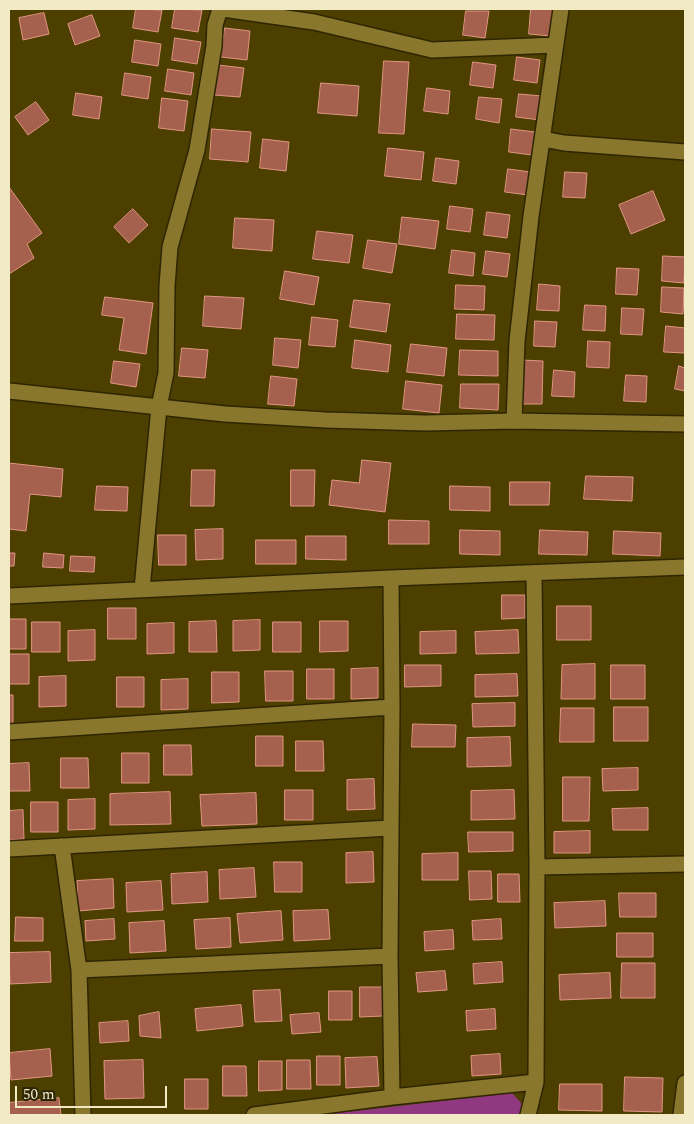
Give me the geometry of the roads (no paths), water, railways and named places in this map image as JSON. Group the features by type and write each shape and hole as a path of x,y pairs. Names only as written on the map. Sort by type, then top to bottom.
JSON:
{"street":[{"path":"142,589 159,407 166,373 167,286 170,247 198,150 214,46 215,25 222,9 315,15 432,50 556,45"},
{"path":"514,421 517,341 530,216 561,9"},
{"path":"543,139 564,143 685,152"},
{"path":"9,391 225,414 326,420 425,423 514,421 685,424"},
{"path":"9,596 391,578 685,567"},
{"path":"528,1115 536,1082 537,867 534,572"},
{"path":"391,578 390,956 392,1097"},
{"path":"9,732 392,707"},
{"path":"9,849 391,828"},
{"path":"62,846 79,970 83,1115"},
{"path":"537,867 685,864"},
{"path":"79,970 390,956"},
{"path":"254,1115 392,1097 536,1082"},
{"path":"681,1115 685,1083"}]}
